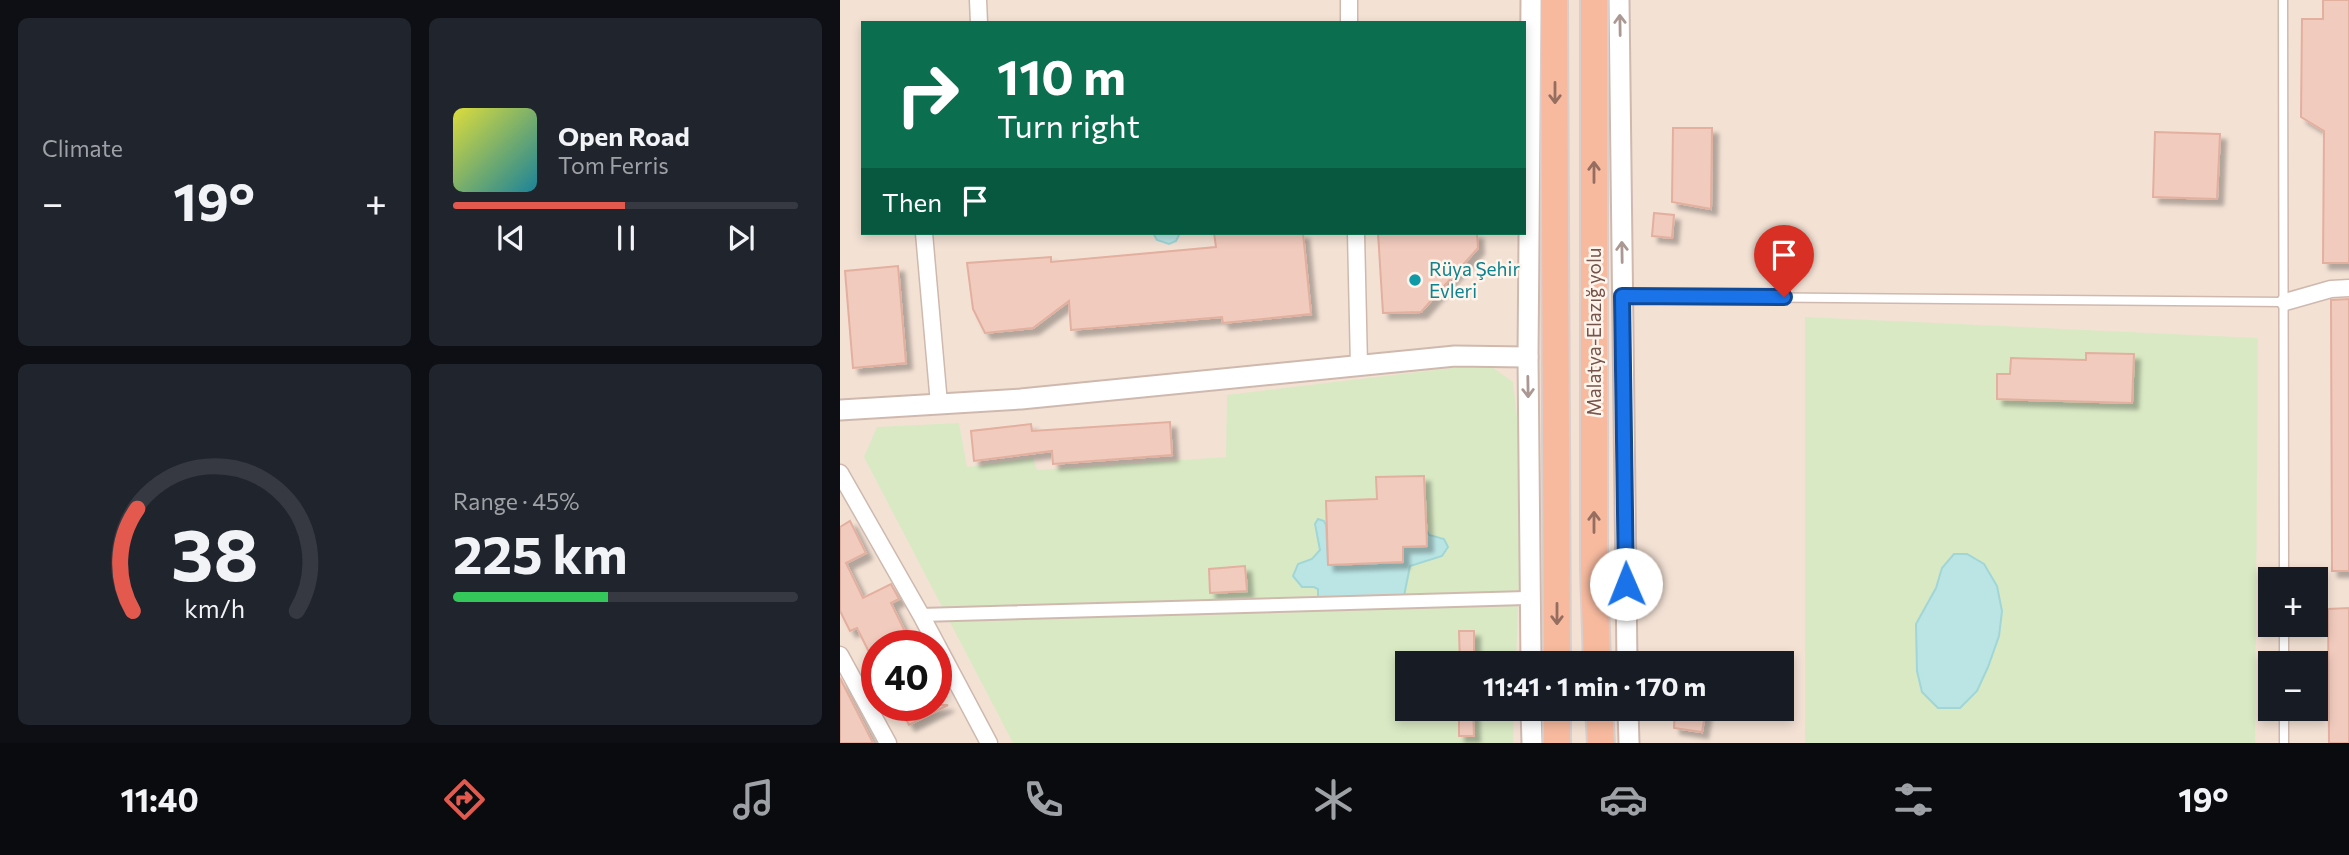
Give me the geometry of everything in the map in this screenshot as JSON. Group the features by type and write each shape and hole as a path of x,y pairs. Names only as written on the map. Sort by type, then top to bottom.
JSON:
{"highway":[{"name":"Malatya-Elazığ yolu","path":"1554,0 1557,651"},
{"name":"Malatya-Elazığ yolu","path":"1594,0 1594,570 1597,651"},
{"path":"1557,721 1557,743"},
{"path":"1600,721 1601,743"}],"street":[{"path":"978,0 979,21"},
{"path":"1349,0 1349,21"},
{"path":"1531,0 1528,29 1531,651"},
{"path":"1619,0 1627,651"},
{"path":"924,235 939,404"},
{"path":"1356,235 1359,366"},
{"path":"2285,302 2331,289 2349,288"},
{"path":"840,410 1035,398 1455,356 1528,357"},
{"path":"840,473 921,615 989,743"},
{"path":"921,615 1530,598"},
{"path":"840,655 888,743"},
{"path":"1531,721 1532,743"},
{"path":"1628,721 1629,743"}],"lane":[{"path":"2283,0 2284,567"},
{"path":"1622,296 2285,302"},
{"path":"2284,721 2284,743"}],"shaded area":[{"path":"840,0 2349,0 2349,743 840,743"}],"green space":[{"path":"1805,317 2258,338 2255,743 1805,743"},
{"path":"1469,366 1492,367 1513,382 1523,469 1516,651 1395,651 1395,721 1514,721 1513,743 1013,743 864,457 877,427 959,423 967,467 1033,458 1037,470 1226,457 1227,395"}],"water":[{"path":"1154,235 1179,235 1176,241 1169,244 1157,240"},
{"path":"1318,519 1326,525 1328,565 1403,562 1403,547 1426,529 1429,535 1444,539 1448,547 1442,556 1410,566 1404,596 1318,599 1318,589 1302,587 1293,576 1298,564 1312,559 1320,550 1315,524"},
{"path":"1954,554 1967,554 1984,564 1997,586 2002,611 1999,636 1977,691 1960,708 1938,708 1922,692 1917,671 1916,624 1936,588 1942,568"}],"building":[{"path":"2323,0 2349,0 2349,263 2323,263 2324,131 2301,117 2302,19 2323,19"},
{"path":"1673,128 1712,128 1711,209 1672,202"},
{"path":"2155,132 2220,134 2217,199 2153,197"},
{"path":"1654,213 1674,215 1672,238 1652,236"},
{"path":"1214,235 1303,235 1311,314 1223,323 1222,317 1071,330 1069,301 1033,328 985,333 973,309 967,263 1051,257 1051,262 1216,247"},
{"name":"Rüya Şehir Evleri","path":"1378,235 1477,235 1478,248 1421,312 1383,313"},
{"path":"898,266 906,363 853,368 845,271"},
{"path":"2349,299 2349,571 2332,571 2331,300"},
{"path":"2086,353 2134,354 2132,403 1997,399 1997,374 2010,374 2011,358 2086,360"},
{"path":"1170,422 1172,455 1053,464 1052,451 974,461 971,431 1031,424 1032,431"},
{"path":"1424,476 1427,546 1403,547 1403,562 1328,565 1326,501 1377,499 1376,477"},
{"path":"850,521 866,553 846,563 863,598 891,584 899,599 891,603 904,630 861,630 861,636 857,628 850,631 840,611 840,527"},
{"path":"1245,566 1247,591 1210,593 1209,569"},
{"path":"2349,608 2349,743 2329,743 2328,609"},
{"path":"1459,631 1474,631 1474,651 1460,651"},
{"path":"840,678 873,743 840,743"},
{"path":"1459,721 1473,721 1474,736 1459,736"},
{"path":"1674,721 1704,721 1702,732 1674,728"}],"place":[{"name":"Rüya Şehir Evleri","path":"1415,280"}],"route":[{"path":"1626,584 1622,296 1784,297"}]}
